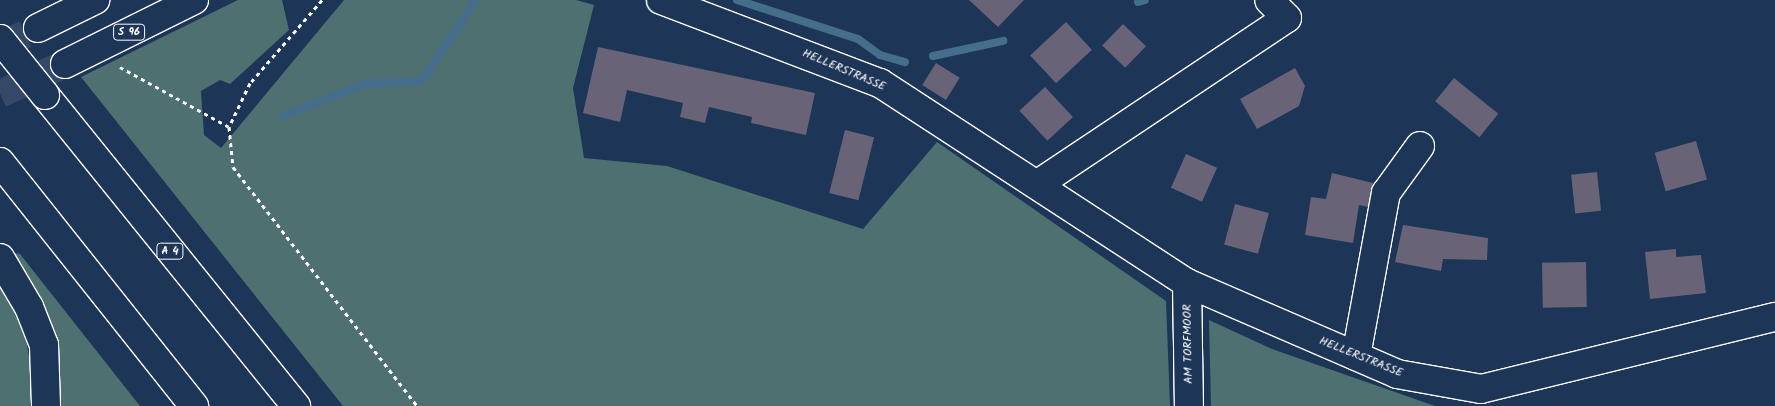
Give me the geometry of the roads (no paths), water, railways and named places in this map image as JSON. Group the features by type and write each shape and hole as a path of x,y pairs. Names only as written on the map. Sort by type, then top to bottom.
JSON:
{"main road":[{"path":"38,28 95,0"},
{"name":"S 96","path":"65,64 194,0"},
{"name":"HELLERSTRASSE","path":"661,0 880,83 1038,184 1187,283 1397,374 1481,389 1775,318"},
{"path":"1038,184 1278,9"},
{"name":"A 4","path":"0,39 296,406"},
{"path":"1356,356 1386,193 1420,146"},
{"path":"0,162 194,406"},
{"path":"0,258 29,307 44,345 46,406"},
{"name":"AM TORFMOOR","path":"1187,283 1189,406"}],"waterway":[{"path":"283,116 364,84 422,81 476,0"},
{"path":"737,0 858,39 880,55 905,62"},
{"path":"1138,2 1145,0"},
{"path":"933,56 1003,41"}],"tunnel":[{"path":"0,46 38,28"},
{"path":"0,94 65,64"}]}
